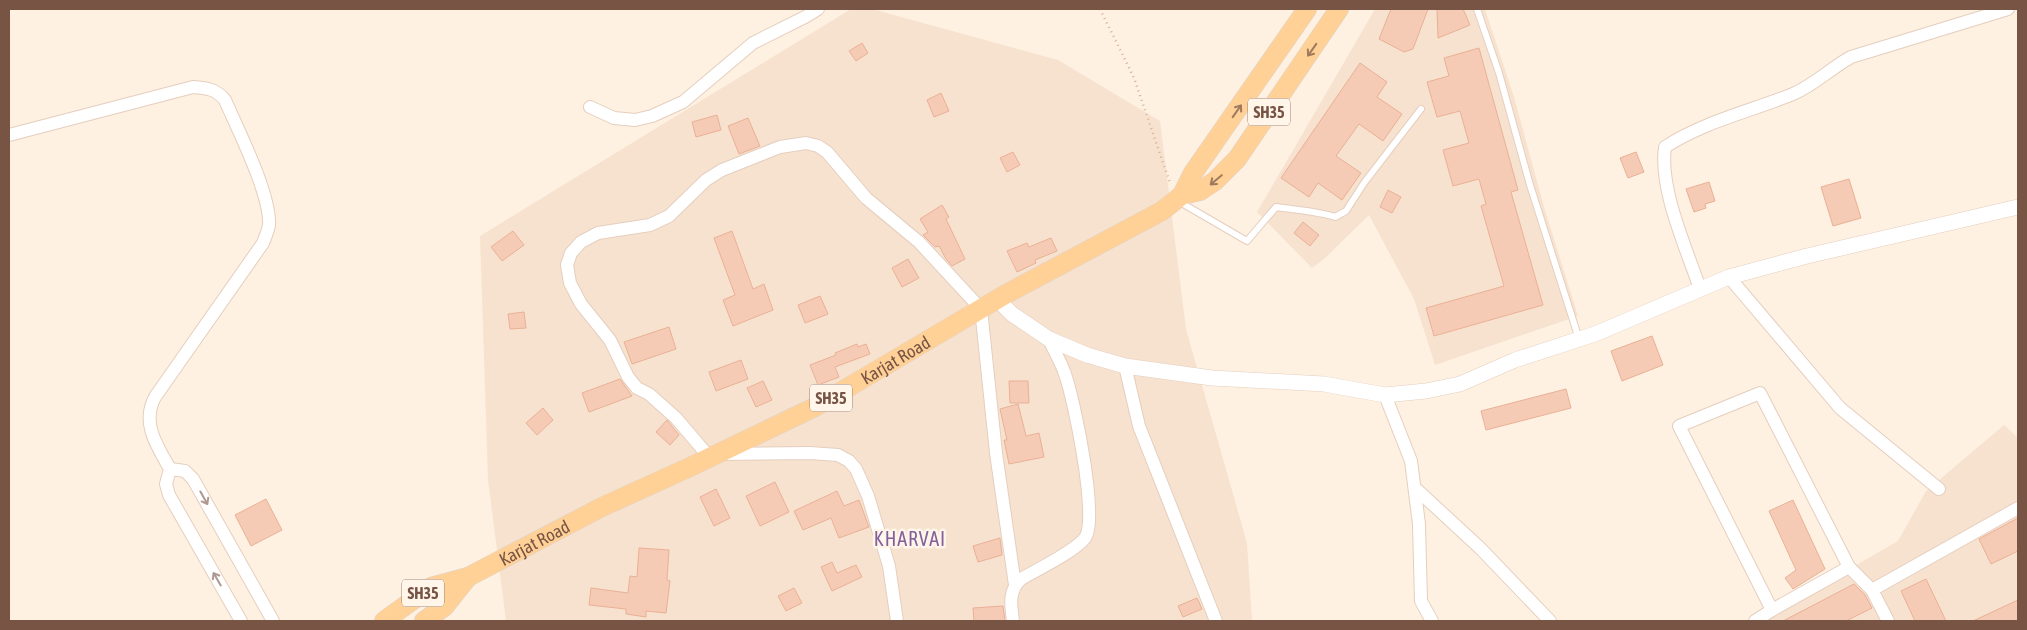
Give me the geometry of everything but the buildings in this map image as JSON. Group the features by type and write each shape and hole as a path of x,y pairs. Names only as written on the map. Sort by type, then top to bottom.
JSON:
{"main road":[{"name":"Karjat Road","path":"1179,197 1192,173 1307,9"},
{"name":"Karjat Road","path":"384,621 431,587 468,577 602,507 815,407 981,309 1162,210 1179,197 1200,190 1215,182 1237,159 1339,9"},
{"name":"Karjat Road","path":"424,621 444,607 468,577"}],"street":[{"path":"590,107 614,118 635,120 652,116 683,102 702,88 753,43 818,9"},
{"path":"1700,289 1665,184 1662,162 1665,146 1684,134 1795,93 1851,57 2008,9"},
{"path":"9,135 193,87 207,88 218,92 225,100 264,193 269,226 263,244 150,407 149,424 156,445 170,469 166,484 169,496 242,621"},
{"path":"897,621 889,566 868,496 856,469 849,461 838,455 810,453 714,456 649,394 637,388 628,377 610,340 581,304 570,283 567,266 570,253 581,242 598,233 650,225 668,216 706,180 722,170 780,147 806,143 818,146 827,152 866,198 919,242 981,309 996,453 1015,585 1011,600 1013,621"},
{"path":"998,300 1012,314 1049,339 1087,356 1125,366 1212,378 1324,384 1385,395 1426,391 1460,384 1515,360 1580,339 1729,277 1807,256 2018,207"},
{"path":"1729,277 1840,408 1939,489"},
{"path":"1015,585 1021,579 1074,548 1086,537 1090,523 1084,456 1071,396 1064,373 1049,339"},
{"path":"1125,366 1139,426 1216,621"},
{"path":"1772,610 1679,426 1760,393 1849,567 1872,590 1888,621"},
{"path":"1385,395 1411,460 1419,524 1418,559 1421,600 1432,621"},
{"path":"170,469 185,471 193,479 274,621"},
{"path":"1414,488 1480,548 1550,621"},
{"path":"1872,590 2018,508"},
{"path":"1755,621 1849,567"}],"lane":[{"path":"1477,9 1499,73 1530,185 1580,339"},
{"path":"1179,197 1247,240 1276,207 1309,213 1323,213 1335,217 1346,211 1364,183 1421,109"}],"path":[{"path":"1100,9 1134,78 1179,197"}],"shaded area":[{"name":"KHARVAI","path":"851,9 872,9 1058,60 1160,121 1186,329 1247,543 1252,621 506,621 488,480 480,236"},
{"path":"1375,9 1485,9 1514,97 1544,207 1578,316 1435,365 1414,299 1369,215 1324,259 1312,268 1257,212"},
{"path":"2004,425 2018,438 2018,621 1759,621 1898,541 1926,491"}],"district":[{"name":"KHARVAI","path":"910,538"}]}
